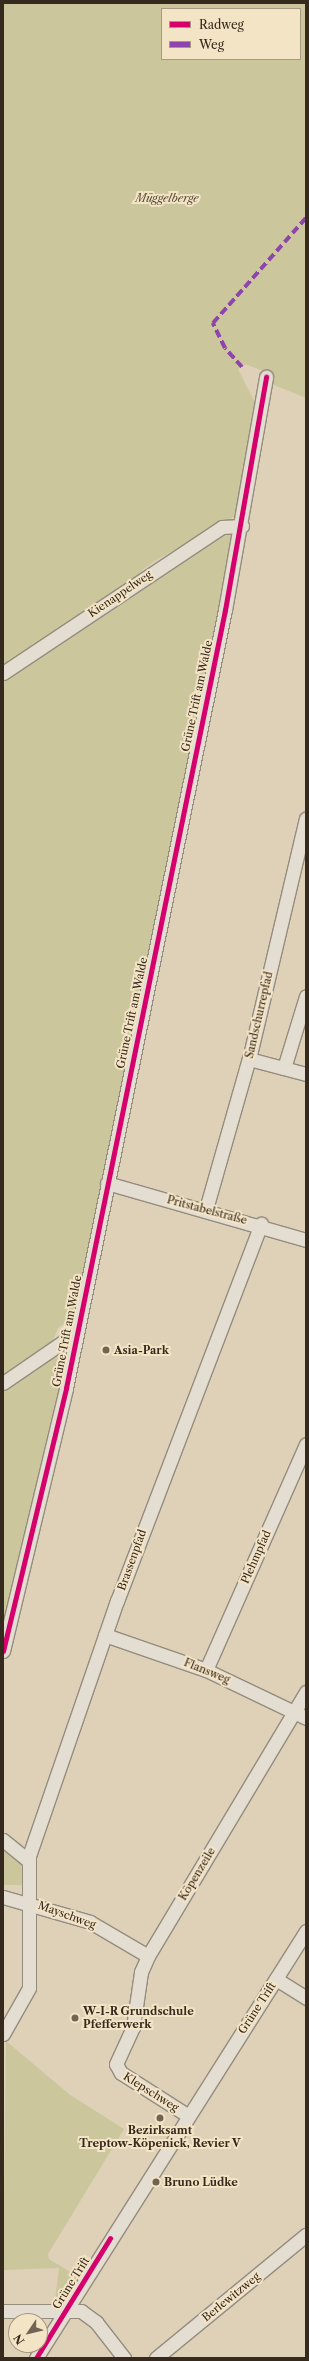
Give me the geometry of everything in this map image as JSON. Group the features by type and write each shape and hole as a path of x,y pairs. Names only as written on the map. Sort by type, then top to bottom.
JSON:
{"street":[{"name":"Grüne Trift am Walde","path":"3,1651 75,1341 242,526 266,376"},
{"name":"Kienappelweg","path":"3,673 222,527 242,526"},
{"name":"Sandschurrepfad","path":"206,1209 249,1059 306,820"},
{"path":"284,1068 306,996"},
{"path":"249,1059 306,1074"},
{"name":"Pritstabelstraße","path":"107,1183 261,1224 306,1240"},
{"name":"Brassenpfad","path":"29,1902 28,1860 104,1635 261,1224"},
{"path":"3,1383 67,1339 75,1341"},
{"name":"Plehmpfad","path":"206,1670 306,1444"},
{"name":"Flansweg","path":"104,1635 206,1670 306,1718"},
{"name":"Köpenzeile","path":"115,2067 133,2027 141,1972 148,1956 306,1692"},
{"path":"3,1840 28,1860"},
{"name":"Mayschweg","path":"3,1897 29,1902 95,1924 148,1956"},
{"path":"3,2034 29,1988 29,1902"},
{"name":"Grüne Trift","path":"36,2358 187,2115 276,1979 306,1930"},
{"path":"276,1979 306,1998"},
{"name":"Klepschweg","path":"115,2067 187,2115"},
{"name":"Berlewitzweg","path":"156,2358 306,2235"},
{"path":"66,2309 81,2311 91,2317 124,2358"},
{"name":"Grüne Trift","path":"3,2311 66,2309"}],"green space":[{"name":"Müggelberge","path":"3,3 306,3 306,398 269,383 271,374 245,364 238,369 257,407 239,514 158,559 142,570 140,578 3,670"},
{"path":"220,532 235,533 77,1313 58,1328 52,1343 3,1379 3,678"},
{"path":"47,1357 69,1358 3,1640 3,1387"},
{"path":"3,1846 24,1866 23,1885 3,1885"},
{"path":"6,2041 69,2094 124,2129 48,2254 49,2259 77,2276 58,2300 55,2300 59,2268 3,2270"}],"marked path":[{"path":"242,367 225,348 213,323 306,218"}],"cycle path":[{"path":"3,1651 66,1388 225,610 266,377"},
{"path":"36,2358 110,2238"}],"place":[{"name":"Asia-Park","path":"106,1350"},
{"name":"W-I-R Grundschule Pfefferwerk","path":"75,2018"},
{"name":"Bezirksamt Treptow-Köpenick, Revier V","path":"160,2118"},
{"name":"Bruno Lüdke","path":"156,2182"}]}
